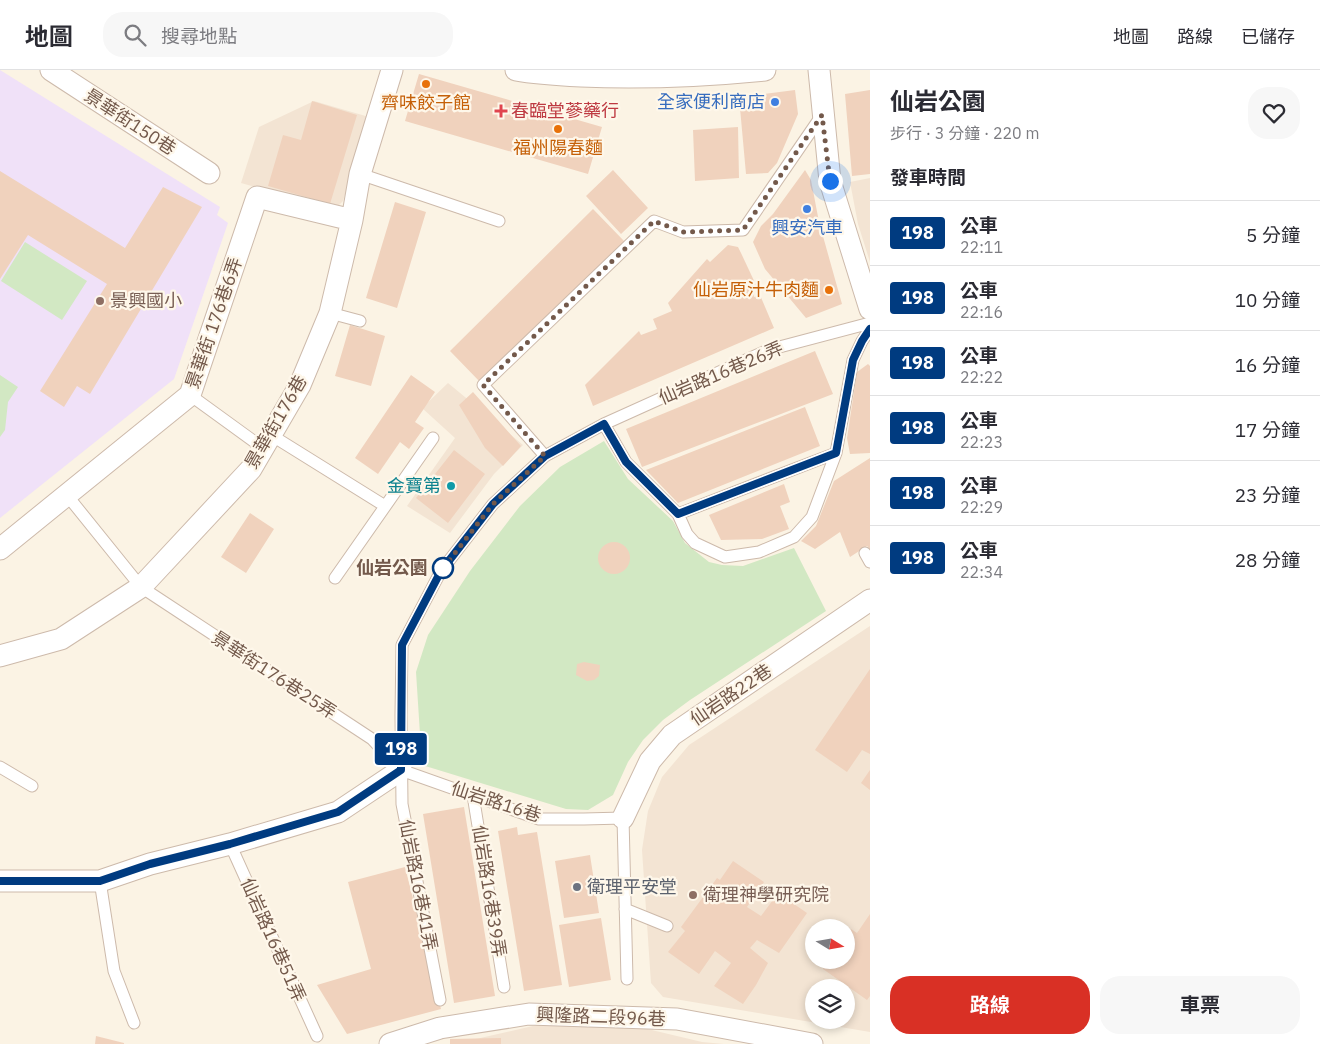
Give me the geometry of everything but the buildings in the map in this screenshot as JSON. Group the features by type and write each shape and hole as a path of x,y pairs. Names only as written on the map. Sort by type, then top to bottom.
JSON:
{"street":[{"name":"景華街150巷","path":"51,70 209,173"},
{"name":"景華街176巷","path":"0,656 61,639 141,587 251,469 300,385 330,313 352,220 360,174 392,70"},
{"path":"516,70 554,74 595,73 686,77 765,70"},
{"path":"819,70 830,181 870,309"},
{"name":"景華街 176巷6弄","path":"0,549 190,395 257,197 352,220"},
{"name":"仙岩路22巷","path":"623,818 650,761 672,735 870,600"},
{"path":"0,881 100,881 150,864 230,844 338,812 401,770"},
{"name":"興隆路二段96巷","path":"390,1044 440,1028 529,1014 676,1019 812,1044"}],"lane":[{"path":"545,456 483,385 654,221 683,232 743,230 822,115"},
{"path":"360,174 499,222"},
{"path":"330,313 360,321"},
{"name":"仙岩路16巷26弄","path":"604,424 768,350 870,323"},
{"path":"401,770 402,645 441,571 493,504 545,456 604,424 626,462 678,514 687,534 695,543 725,557 759,552 794,537 812,517 836,453 853,360 870,329"},
{"path":"190,395 267,441 385,506"},
{"path":"335,578 433,438"},
{"path":"678,514 836,453"},
{"name":"景華街176巷25弄","path":"66,494 141,587 372,739 401,770"},
{"path":"0,767 32,786"},
{"name":"仙岩路16巷","path":"401,770 539,819 623,818"},
{"name":"仙岩路16巷41弄","path":"401,770 402,804 440,1000"},
{"name":"仙岩路16巷39弄","path":"473,795 504,987"},
{"path":"623,818 627,979"},
{"name":"仙岩路16巷51弄","path":"230,844 317,1036"},
{"path":"100,881 114,972 134,1023"},
{"path":"625,908 667,926"}],"shaded area":[{"name":"景興國小","path":"0,70 220,207 217,215 228,223 174,379 0,518"},
{"path":"314,101 369,117 343,201 334,210 241,183 259,127"},
{"path":"870,178 870,262 858,224 850,182"},
{"path":"448,383 523,445 494,474 450,533 407,506 455,438 422,408"},
{"path":"870,626 870,1032 852,1029 855,1029 855,979 805,979 805,1021 663,997 651,983 642,850 648,811 662,777 689,745"},
{"path":"550,1022 635,1026 702,1042 724,1044 454,1044"}],"green space":[{"path":"25,242 87,281 62,320 1,281"},
{"path":"0,375 18,387 8,402 5,430 0,437"},
{"name":"仙岩公園","path":"604,441 628,479 673,521 685,543 709,562 743,566 794,548 826,611 690,700 663,720 643,740 628,762 613,795 588,810 566,809 422,765 416,672 428,635 470,571 520,506 560,467"}],"bus line":[{"name":"198","path":"0,881 100,881 150,864 230,844 338,812 401,770 402,645 441,571 493,504 545,456 604,424 626,462 678,514 836,453 853,360 870,329"}],"place":[{"name":"齊味餃子館","path":"426,84"},
{"name":"全家便利商店","path":"775,102"},
{"name":"春臨堂蔘藥行","path":"501,111"},
{"name":"福州陽春麵","path":"558,129"},
{"name":"興安汽車","path":"807,209"},
{"name":"仙岩原汁牛肉麵","path":"829,290"},
{"name":"景興國小","path":"100,301"},
{"name":"金寶第","path":"451,486"},
{"name":"仙岩公園","path":"443,568"},
{"name":"衛理平安堂","path":"577,887"},
{"name":"衛理神學研究院","path":"693,895"}],"route":[{"path":"443,568 441,571 493,504 545,456 483,385 654,221 683,232 743,230 822,115 830,181"}]}
